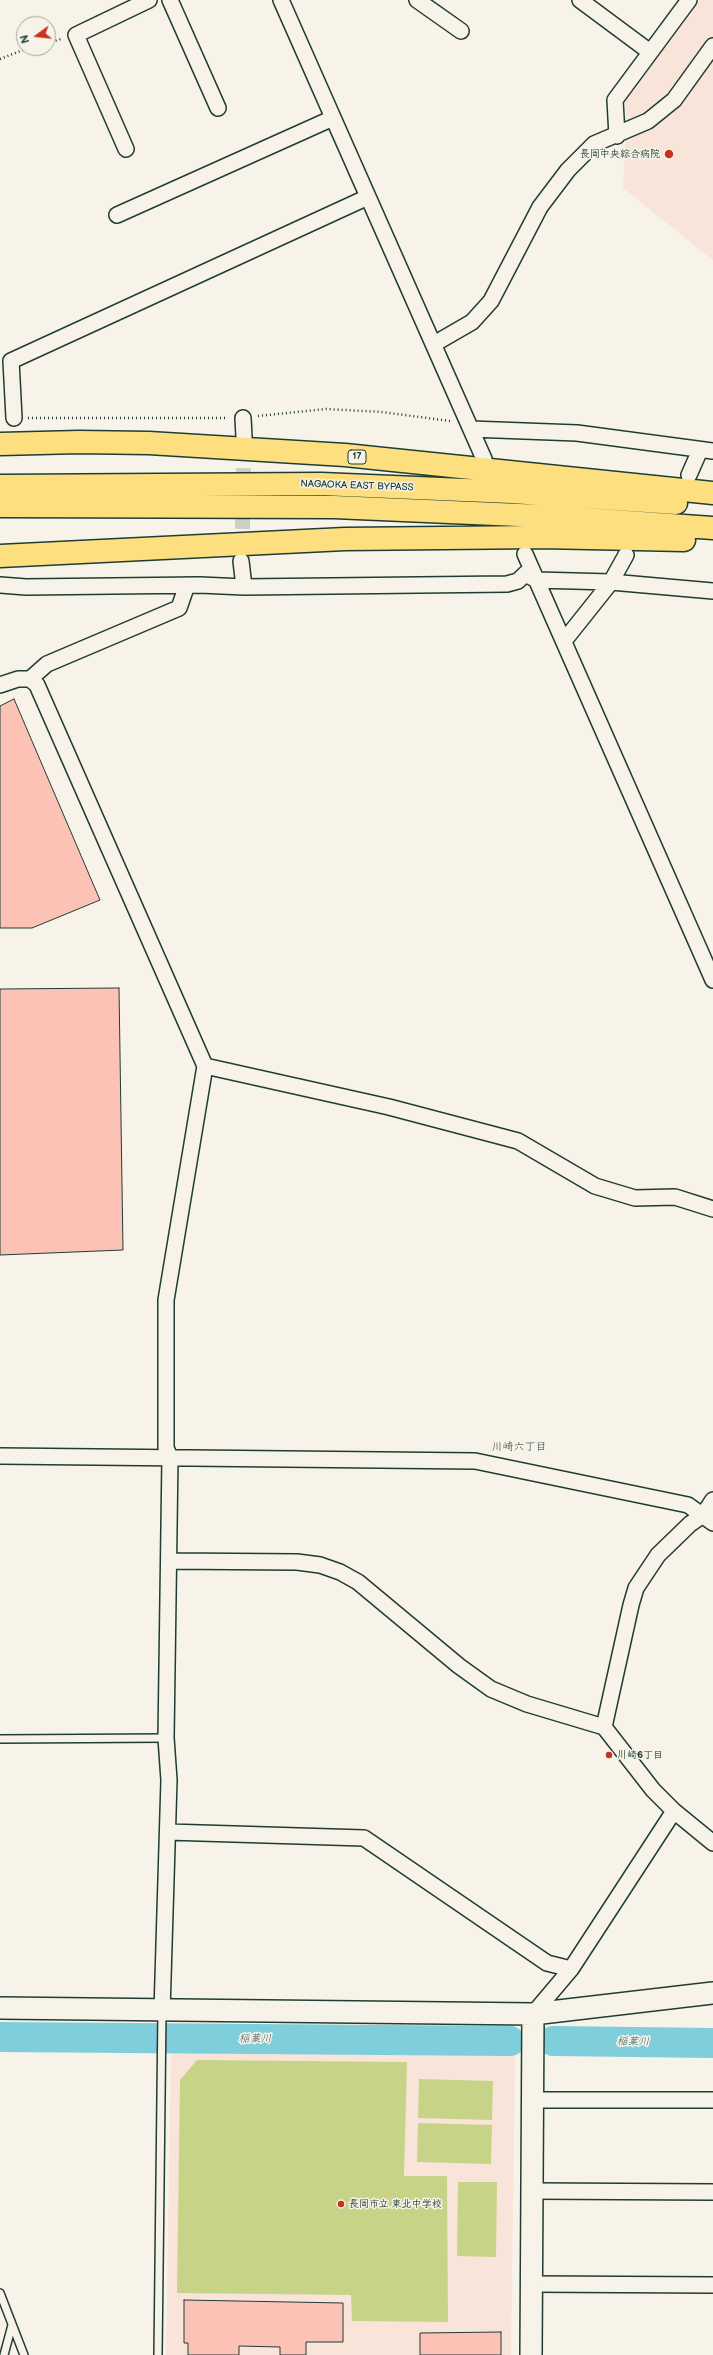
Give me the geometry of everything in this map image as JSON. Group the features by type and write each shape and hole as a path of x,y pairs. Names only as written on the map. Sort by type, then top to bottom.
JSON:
{"highway":[{"name":"17","path":"0,444 79,442 149,443 345,455 713,493"},
{"name":"NAGAOKA EAST BYPASS","path":"0,486 321,484 512,492 713,506"},
{"path":"0,506 334,507 534,516 713,528"},
{"path":"0,556 389,538 541,537 713,540"}],"street":[{"path":"126,149 76,35 149,0"},
{"path":"170,0 218,108"},
{"path":"281,0 484,459"},
{"path":"417,0 461,31"},
{"path":"580,0 650,52"},
{"path":"617,136 615,100 689,0"},
{"path":"434,344 472,322 491,301 540,207 568,170 594,144 617,136 648,121 674,100 713,46"},
{"path":"117,215 333,118"},
{"path":"14,418 11,361 368,197"},
{"path":"243,418 244,437"},
{"path":"472,429 577,433 707,451 689,475"},
{"path":"525,554 713,980"},
{"path":"564,641 611,582 626,555"},
{"path":"242,561 244,587"},
{"path":"0,585 26,587 187,585 244,587 507,584 518,580 525,574 537,580 611,582 713,591"},
{"path":"30,679 47,664 179,608 187,585"},
{"path":"0,685 18,679 30,679 37,685 205,1066 166,1300 166,1448 170,1457 166,1738 169,1780 162,2011"},
{"path":"205,1066 389,1107 518,1141 594,1186 635,1198 675,1197 713,1210"},
{"path":"0,1456 475,1461 688,1505 708,1519"},
{"path":"708,1519 713,1500"},
{"path":"604,1727 631,1604 636,1588 658,1556 690,1524 708,1519"},
{"path":"169,1561 296,1562 320,1565 340,1572 358,1582 459,1666 491,1689 527,1704 604,1727 641,1777 674,1811 713,1842"},
{"path":"531,2355 533,2014 570,1969 674,1811"},
{"path":"168,1832 364,1838 547,1963 570,1969"},
{"path":"0,2008 533,2014 713,1993"},
{"path":"532,2100 713,2100"},
{"path":"532,2191 713,2192"},
{"path":"531,2284 713,2284"}],"lane":[{"path":"0,1739 166,1738"},
{"path":"158,2355 162,2011"},
{"path":"0,2293 24,2355"},
{"path":"4,2355 12,2325"}],"path":[{"path":"0,59 16,53"}],"shaded area":[{"name":"長岡中央綜合病院","path":"700,0 713,0 713,260 623,188 626,120 625,102"},
{"name":"長岡市立 東北中学校","path":"171,2049 515,2053 511,2355 166,2355"}],"green space":[{"path":"197,2060 407,2062 404,2176 447,2176 448,2322 352,2321 351,2295 177,2293 180,2080"},
{"path":"419,2079 493,2081 492,2120 418,2118"},
{"path":"418,2123 492,2125 491,2164 417,2162"},
{"path":"458,2182 497,2182 496,2257 457,2256"}],"building":[{"path":"14,699 100,900 32,928 0,928 0,706"},
{"path":"119,988 123,1250 0,1255 0,989"},
{"path":"184,2300 343,2303 343,2342 306,2342 306,2355 280,2355 280,2347 239,2346 239,2355 188,2355 188,2343 184,2343"},
{"path":"501,2332 501,2355 420,2355 420,2333"}],"waterway":[{"name":"稲葉川","path":"0,2037 510,2041"},
{"name":"稲葉川","path":"553,2041 713,2043"}],"tunnel":[{"path":"242,552 244,440"}],"place":[{"name":"長岡中央綜合病院","path":"669,154"},
{"name":"川崎6丁目","path":"609,1755"},
{"name":"長岡市立 東北中学校","path":"341,2204"}],"district":[{"name":"川崎六丁目","path":"519,1447"}]}
